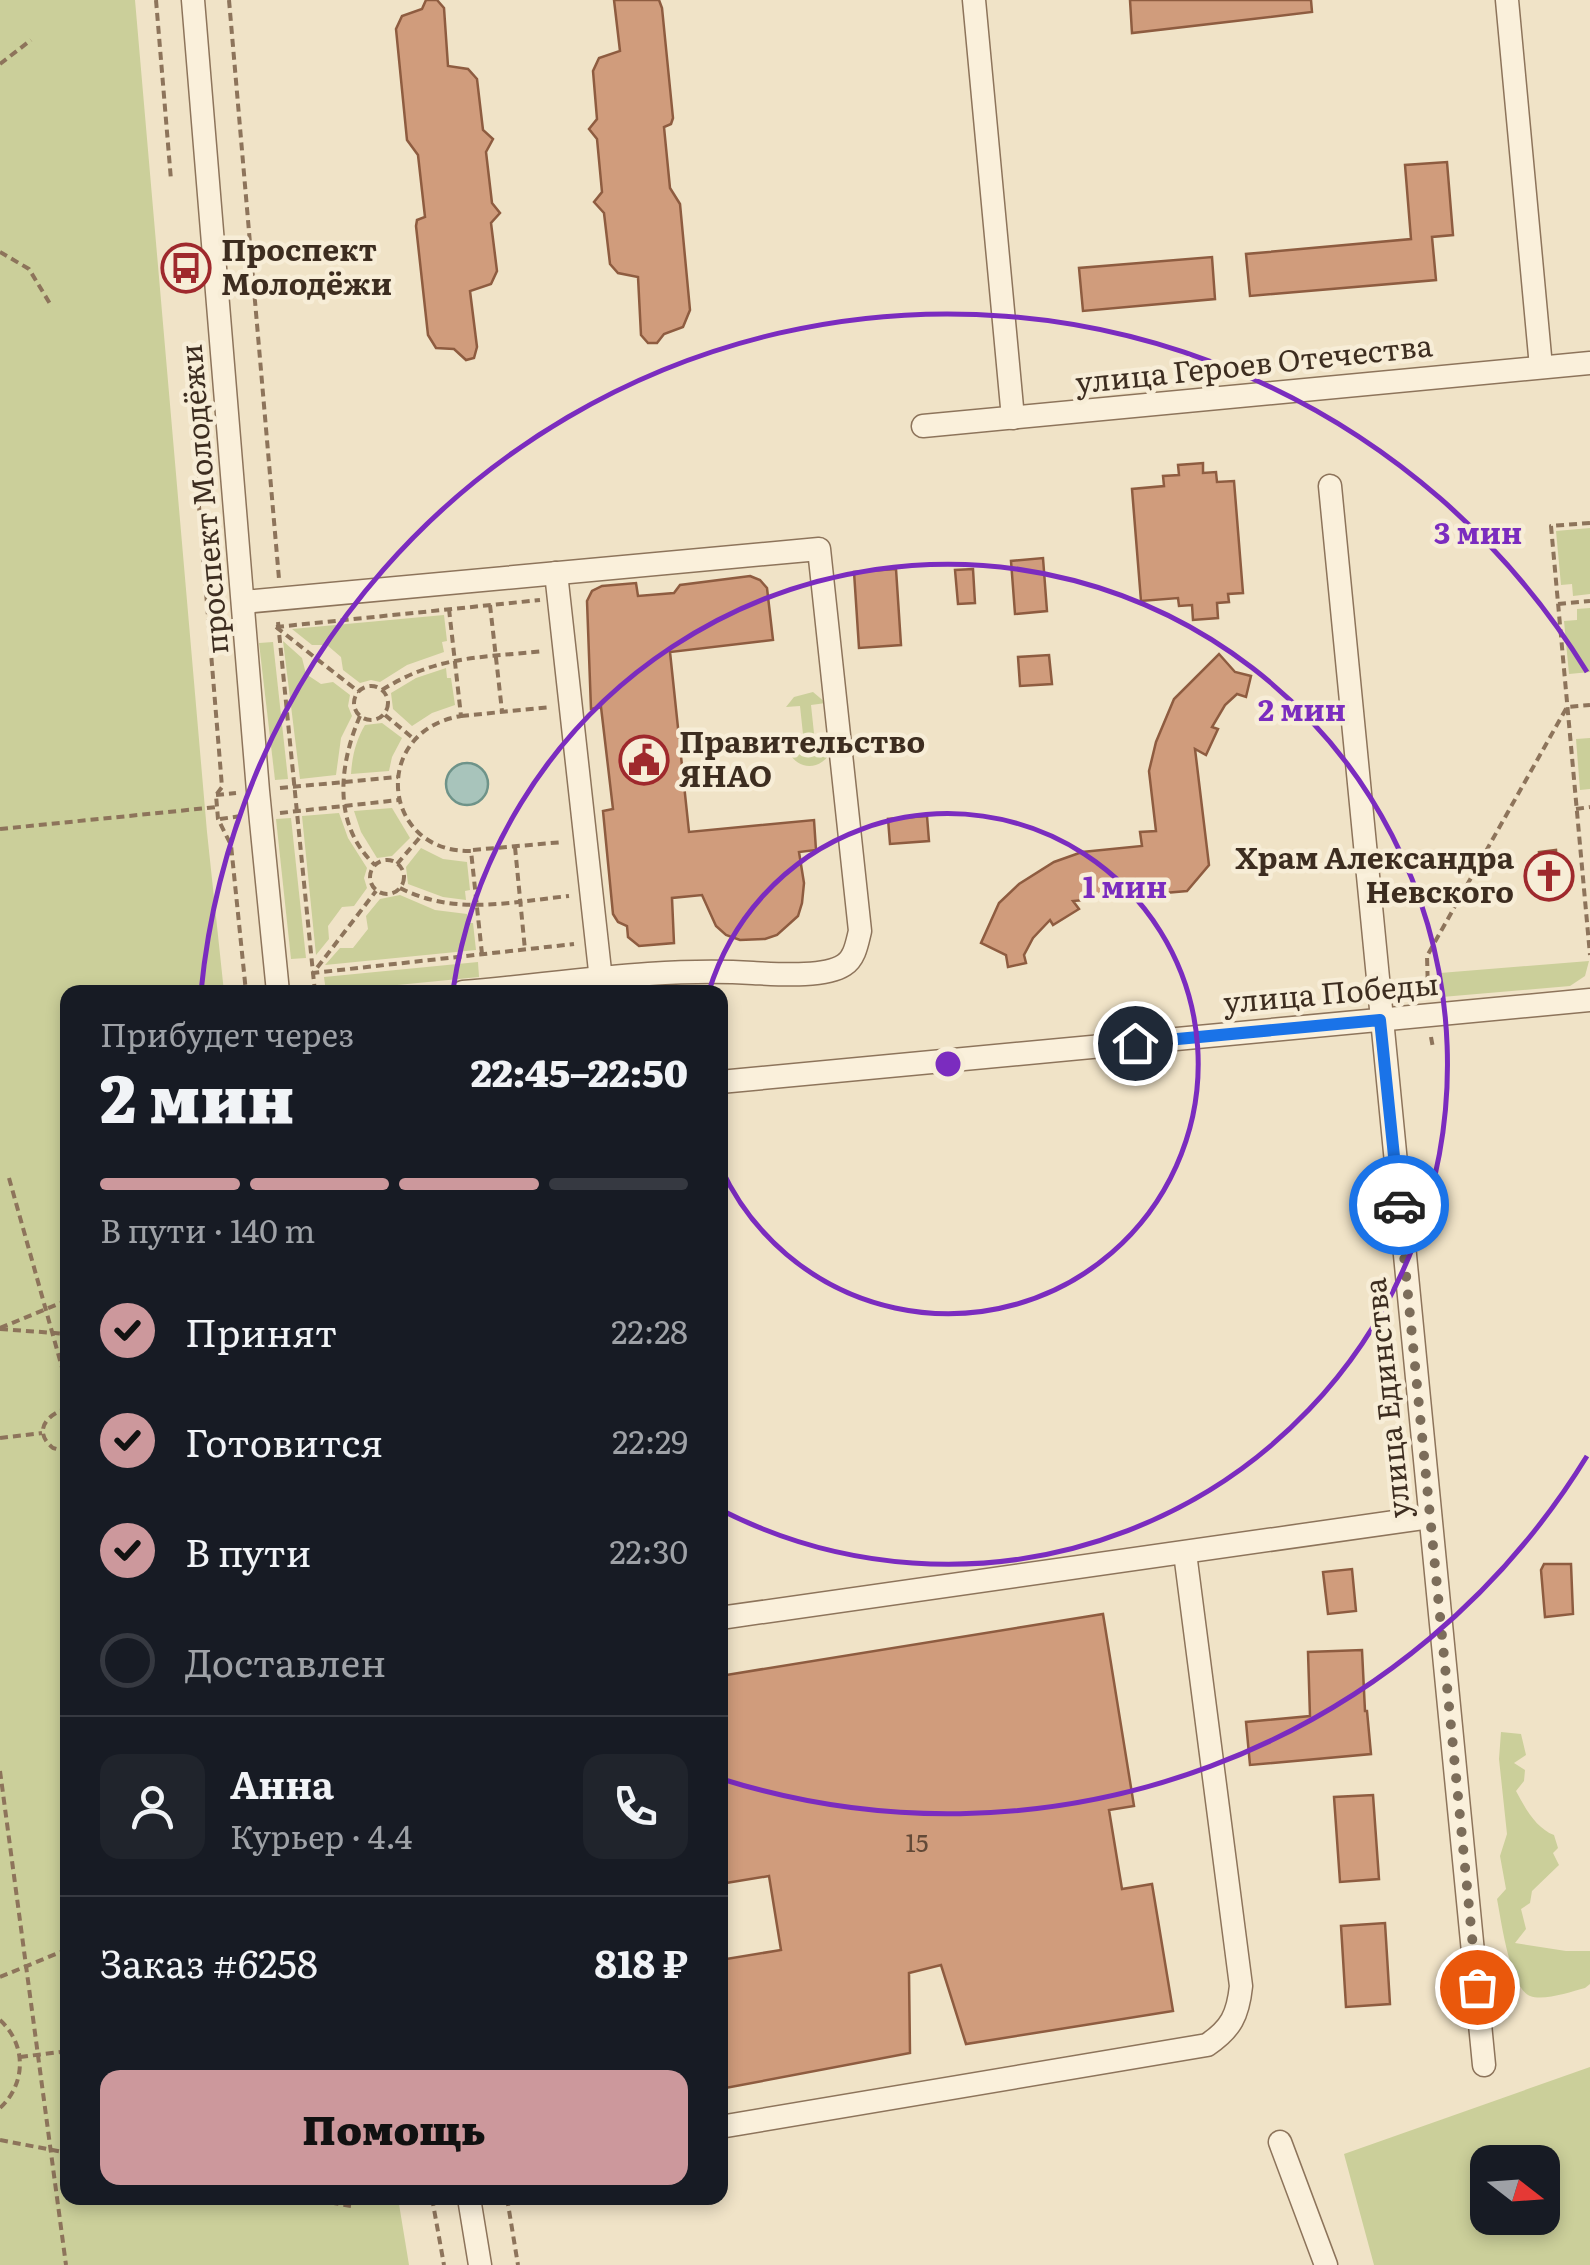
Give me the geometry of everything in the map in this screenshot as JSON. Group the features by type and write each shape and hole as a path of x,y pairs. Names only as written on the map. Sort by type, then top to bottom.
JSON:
{"street":[{"name":"проспект Молодёжи","path":"192,0 277,985"},
{"path":"974,0 1014,418"},
{"path":"1507,0 1541,367"},
{"name":"улица Героев Отечества","path":"923,426 1590,363"},
{"name":"улица Единства","path":"1330,486 1484,2065"},
{"path":"244,602 820,549 860,931 856,950 845,964 788,975 698,970 544,985"},
{"path":"556,573 601,980"},
{"name":"улица Победы","path":"728,1081 1590,1000"},
{"path":"728,1617 1430,1518"},
{"path":"728,2126 1207,2046 1226,2032 1238,2011 1240,1986 1185,1553"},
{"path":"1280,2142 1326,2265"},
{"path":"470,2205 480,2265"}],"path":[{"path":"156,0 171,180"},
{"path":"229,0 279,574"},
{"path":"0,64 30,40"},
{"path":"0,252 29,269 52,307"},
{"path":"187,360 222,786 216,795 218,819 231,845 245,985"},
{"path":"1590,523 1551,526 1590,955"},
{"path":"276,628 543,600"},
{"path":"1558,604 1590,601"},
{"path":"490,605 502,712"},
{"path":"449,609 461,716"},
{"path":"276,628 359,692"},
{"path":"276,628 314,985"},
{"path":"382,690 416,670 455,661 548,650"},
{"path":"370,686 382,690 388,703 385,714 370,720 360,716 354,706 359,692 370,686"},
{"path":"1567,707 1590,705"},
{"path":"554,706 438,721 414,739 402,758 398,776 400,800 408,820 422,836 450,849 568,842"},
{"path":"1432,1048 1427,956 1567,707"},
{"path":"385,714 414,739"},
{"path":"360,716 348,744 342,782 344,806 356,840 375,865"},
{"path":"272,789 398,776"},
{"path":"216,795 252,791"},
{"path":"274,813 400,800"},
{"path":"0,829 217,807"},
{"path":"1576,808 1590,807"},
{"path":"218,819 254,815"},
{"path":"397,864 422,836"},
{"path":"515,847 525,950"},
{"path":"472,850 482,954"},
{"path":"385,860 397,864 404,877 400,888 391,894 376,891 370,880 375,865 385,860"},
{"path":"1583,888 1590,887"},
{"path":"400,888 446,905 477,906 574,896"},
{"path":"313,973 376,891"},
{"path":"313,973 579,944"},
{"path":"9,1178 60,1363"},
{"path":"0,1329 60,1303"},
{"path":"0,1329 60,1334"},
{"path":"60,1411 48,1416 42,1433 52,1448 60,1450"},
{"path":"0,1438 42,1433"},
{"path":"0,1771 66,2265"},
{"path":"0,1977 60,1951"},
{"path":"0,2020 14,2036 20,2057 14,2091 0,2108"},
{"path":"20,2057 60,2053"},
{"path":"0,2140 60,2151"},
{"path":"345,2205 351,2206"},
{"path":"433,2205 444,2265"},
{"path":"508,2205 518,2265"}],"green space":[{"path":"0,0 135,0 223,985 60,985 60,2205 399,2205 409,2265 0,2265"},
{"path":"1590,528 1590,594 1573,596 1572,584 1561,585 1556,531"},
{"path":"1590,608 1590,672 1569,674 1564,621 1577,620 1577,609"},
{"path":"444,615 444,652 407,665 380,682 360,683 343,670 341,657 327,645 312,645 292,629"},
{"path":"283,641 302,658 306,674 321,684 333,682 350,695 348,706 352,716 341,738 336,775 300,779"},
{"path":"273,642 288,779 275,780 259,643"},
{"path":"446,668 455,705 412,726 393,709 391,693 416,678"},
{"path":"813,692 826,703 811,705 816,752 831,751 823,761 807,766 791,756 805,753 800,706 786,707 794,697"},
{"path":"382,723 402,738 389,771 351,774 355,749 365,725"},
{"path":"1590,738 1590,789 1580,790 1576,739"},
{"path":"392,808 410,838 392,856 377,858 354,811"},
{"path":"339,813 348,838 367,868 367,888 354,906 342,907 328,926 329,939 316,955 302,816"},
{"path":"291,818 306,958 291,959 276,819"},
{"path":"421,848 443,859 467,862 470,890 465,891 466,900 443,897 408,884 406,867"},
{"path":"400,895 435,910 467,914 468,923 473,923 476,950 325,965 340,948 353,948 368,929 366,916 380,899"},
{"path":"1589,961 1585,976 1570,986 1442,997 1440,973"},
{"path":"478,962 479,977 397,985 325,985 324,977"},
{"path":"1501,1732 1521,1734 1526,1755 1514,1763 1525,1770 1524,1781 1516,1791 1536,1822 1554,1835 1558,1848 1553,1853 1559,1865 1532,1891 1530,1903 1521,1909 1526,1929 1515,1943 1590,1951 1590,1984 1550,1997 1530,1996 1517,1980 1497,1899 1506,1889 1500,1856 1507,1834 1499,1759"},
{"path":"1590,2067 1590,2265 1374,2265 1344,2154"}],"water":[{"path":"467,763 482,769 488,784 482,799 467,805 452,799 446,784 452,769"}],"building":[{"path":"426,0 437,0 444,8 448,66 468,69 477,79 483,130 493,139 486,152 492,203 500,213 491,223 497,271 491,284 470,291 477,347 474,358 466,360 454,349 436,348 428,335 416,226 417,220 425,217 418,155 407,140 396,29 402,16 422,9"},
{"path":"614,0 659,0 662,8 673,118 664,127 670,188 680,204 690,310 683,327 664,334 657,343 648,343 641,335 638,277 618,273 610,264 604,213 594,202 602,192 597,139 589,129 597,119 593,71 599,58 620,51"},
{"path":"1130,0 1311,0 1312,12 1132,33"},
{"path":"1447,162 1453,235 1432,237 1436,280 1250,296 1246,254 1411,239 1405,165"},
{"path":"1212,257 1215,299 1083,311 1079,268"},
{"path":"1203,463 1203,473 1216,472 1217,482 1234,481 1243,593 1228,594 1229,602 1217,603 1218,618 1193,620 1192,605 1179,606 1178,598 1141,601 1132,489 1164,486 1163,476 1179,475 1178,465"},
{"path":"1043,558 1047,611 1015,614 1011,561"},
{"path":"896,569 901,645 859,648 854,572"},
{"path":"973,569 975,603 958,604 955,570"},
{"path":"750,576 767,588 773,640 670,652 689,832 814,820 816,850 799,852 804,883 802,903 798,916 777,935 740,940 716,926 702,895 672,898 674,943 639,946 628,937 627,926 613,914 603,811 613,809 601,707 591,709 587,601 592,591 602,586 636,583 638,596 674,593 680,585"},
{"path":"1219,654 1235,672 1251,676 1246,697 1237,694 1212,727 1218,729 1206,755 1195,749 1209,865 1187,891 1073,901 1079,909 1053,925 1050,920 1033,938 1024,955 1026,963 1008,967 1006,955 981,943 999,903 1019,884 1054,862 1082,852 1142,846 1140,832 1156,831 1149,771 1156,742 1174,699"},
{"path":"1049,655 1052,684 1020,686 1018,657"},
{"path":"927,816 929,841 890,844 888,819"},
{"path":"1556,850 1557,863 1563,862 1565,889 1559,889 1551,899 1541,890 1535,891 1533,865 1540,864 1539,852"},
{"path":"1544,1564 1571,1564 1573,1614 1545,1617 1541,1570"},
{"path":"1352,1569 1356,1611 1328,1614 1323,1572"},
{"path":"1103,1614 1134,1806 1109,1810 1122,1889 1152,1884 1173,2011 966,2044 941,1965 909,1973 910,2053 728,2087 728,1959 781,1950 769,1876 728,1883 728,1675"},
{"path":"1362,1650 1371,1754 1250,1765 1246,1722 1310,1716 1308,1652"},
{"path":"1373,1795 1379,1879 1340,1882 1334,1797"},
{"path":"1385,1923 1390,2004 1346,2007 1341,1926"}],"way so far":[{"path":"1399,1205 1477,1987"}],"place":[{"name":"Проспект Молодёжи","path":"186,268"},
{"name":"Правительство ЯНАО","path":"644,760"},
{"name":"Храм Александра Невского","path":"1549,876"}],"route":[{"path":"1135,1043 1380,1020 1399,1205"}]}
